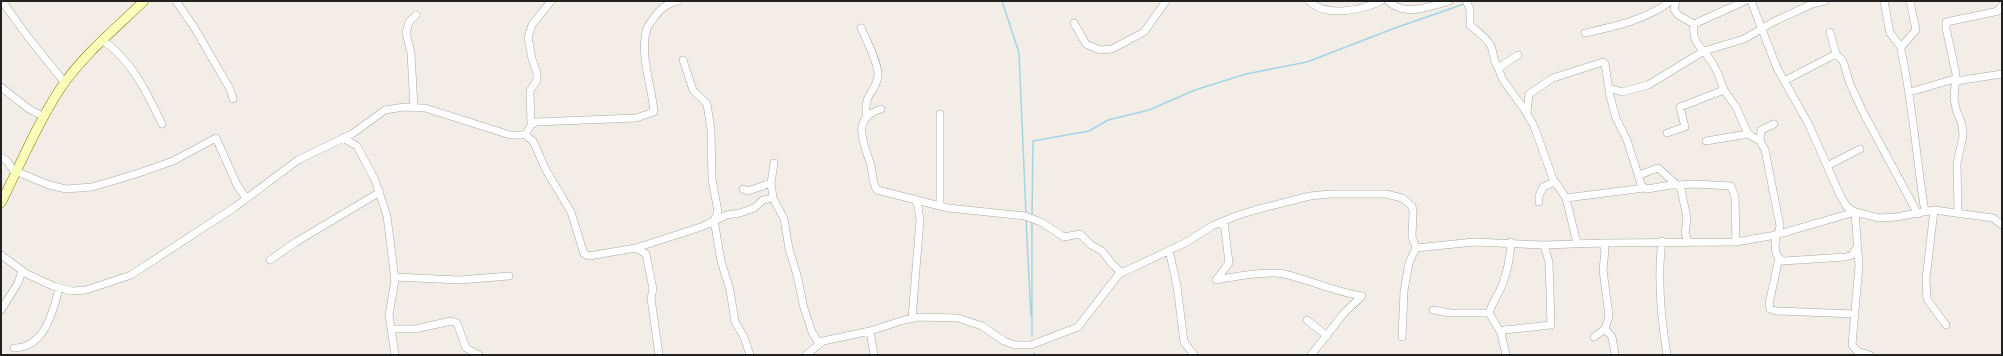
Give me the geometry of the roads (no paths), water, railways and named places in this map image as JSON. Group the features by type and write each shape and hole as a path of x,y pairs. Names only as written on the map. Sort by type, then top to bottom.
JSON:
{"street":[{"path":"2,1 28,37 65,83"},
{"path":"1,203 44,117 65,83 102,40 144,1"},
{"path":"176,1 194,27 230,89 233,99"},
{"path":"525,135 531,125 530,91 537,80 537,73 532,59 528,37 532,26 551,1"},
{"path":"531,125 546,121 636,118 654,112 646,57 645,39 648,27 660,10 669,2 678,1"},
{"path":"1074,23 1086,44 1100,50 1112,49 1144,32 1166,1"},
{"path":"1309,1 1313,5 1328,10 1349,10 1372,6 1381,1"},
{"path":"1388,1 1395,8 1408,10 1449,1"},
{"path":"1466,1 1470,9 1470,25 1483,36 1491,46 1493,59 1503,80 1527,113 1534,126 1556,184 1566,198 1578,243"},
{"path":"1586,33 1628,23 1656,12 1671,1"},
{"path":"1676,1 1674,9 1678,15 1694,24"},
{"path":"1694,24 1745,1"},
{"path":"1751,1 1784,81 1809,125 1826,166 1847,207 1855,212 1879,218 1922,213 1934,210 2002,220"},
{"path":"1609,88 1622,92 1648,85 1704,51 1744,40 1805,7 1825,1"},
{"path":"1884,1 1886,20 1890,33 1901,47 1910,92 1922,213"},
{"path":"1901,47 1916,30 1910,1"},
{"path":"1958,213 1957,163 1963,136 1962,125 1956,109 1954,98 1956,81 1946,22 2001,9"},
{"path":"414,108 411,53 406,33 408,22 416,15"},
{"path":"1694,24 1693,31 1697,45 1704,51 1714,65 1724,90 1736,107 1748,134"},
{"path":"861,28 878,72 876,81 866,101 867,117"},
{"path":"1830,32 1836,54 1843,61 1850,84 1864,114 1922,213"},
{"path":"102,40 123,58 140,80 162,124"},
{"path":"1784,81 1836,54"},
{"path":"1498,68 1518,55"},
{"path":"682,60 693,90 707,104 711,130 712,179 718,212 714,220 718,232 721,261 732,300 735,322 744,337 750,355"},
{"path":"1527,113 1528,98 1533,91 1553,78 1599,63 1605,64 1616,118 1627,140 1644,188"},
{"path":"1910,92 1951,80 1956,81 2002,74"},
{"path":"1,87 29,109 44,117"},
{"path":"1667,133 1686,127 1680,107 1724,90"},
{"path":"1,255 22,271 59,288 72,291 86,290 131,275 158,259 298,160 343,138 385,110 404,107 424,108 510,135 525,135 533,141 546,170 571,212 584,254 589,256 636,248 701,227 727,215 740,213 754,208 763,200 773,198"},
{"path":"881,110 873,112 863,123 862,140 871,166 874,186 880,192 978,212 1027,216 1041,222 1064,237 1077,234 1083,236 1091,244 1102,251 1113,265 1122,273"},
{"path":"940,114 940,205"},
{"path":"1774,124 1761,130 1760,140 1765,150 1780,226 1779,231 1776,234 1775,248 1778,258 1769,304 1770,309 1776,311 1855,314"},
{"path":"1706,141 1748,134 1760,140"},
{"path":"1,157 7,161 13,170 49,185 66,189 92,187 115,182 173,161 216,138 238,185 246,198"},
{"path":"343,138 357,146 380,192 387,216 394,277 389,315 395,355"},
{"path":"1826,166 1860,149"},
{"path":"774,163 771,183 773,198 784,219 789,249 797,275 804,308 812,332 819,343"},
{"path":"1639,174 1658,168 1681,189 1686,212 1685,233 1688,242"},
{"path":"743,188 748,191 771,183"},
{"path":"1539,202 1539,196 1543,188 1552,183 1556,184"},
{"path":"1566,198 1676,185 1695,184 1731,186 1735,197 1736,242"},
{"path":"270,260 296,242 380,192"},
{"path":"806,355 819,343 845,335 870,331 912,318 958,318 982,326 1010,343 1024,346 1031,345 1078,327 1099,302 1114,280 1122,273 1224,221 1255,210 1317,194 1386,194 1402,198 1412,206 1412,237 1416,248 1409,263 1404,291 1402,337"},
{"path":"912,318 920,213 915,199"},
{"path":"1934,210 1926,279 1927,299 1946,325"},
{"path":"1416,248 1474,242 1511,242 1544,245 1662,241 1736,242 1776,234 1855,212"},
{"path":"1855,212 1859,265 1853,348 1870,355"},
{"path":"1993,218 2002,225"},
{"path":"1224,221 1229,263 1216,280 1266,273 1284,274 1344,294 1362,296 1344,313 1311,355"},
{"path":"1662,241 1659,280 1663,331 1667,355"},
{"path":"1506,355 1501,333 1489,313 1492,302 1503,282 1510,258 1511,242"},
{"path":"1594,337 1605,329 1609,316 1603,270 1605,250 1603,243"},
{"path":"1501,333 1504,330 1551,325 1549,262 1544,245"},
{"path":"1778,258 1783,261 1846,257 1852,255 1858,246"},
{"path":"636,248 646,254 652,289 651,298 659,355"},
{"path":"1169,250 1177,286 1184,342 1194,355"},
{"path":"1,310 18,283 22,271"},
{"path":"394,277 460,280 509,276"},
{"path":"14,348 23,348 41,336 59,288"},
{"path":"1433,310 1450,313 1489,313"},
{"path":"1307,320 1327,336"},
{"path":"391,329 415,329 451,321 457,323 466,348 479,355"},
{"path":"1605,329 1612,337 1615,354"},
{"path":"870,331 874,355"}],"waterway":[{"path":"1002,1 1019,53 1026,214"},
{"path":"1032,216 1033,141 1089,131 1108,120 1149,110 1195,90 1246,74 1307,62 1395,28 1464,4"},
{"path":"1026,220 1031,316"},
{"path":"1032,222 1032,336"}]}
